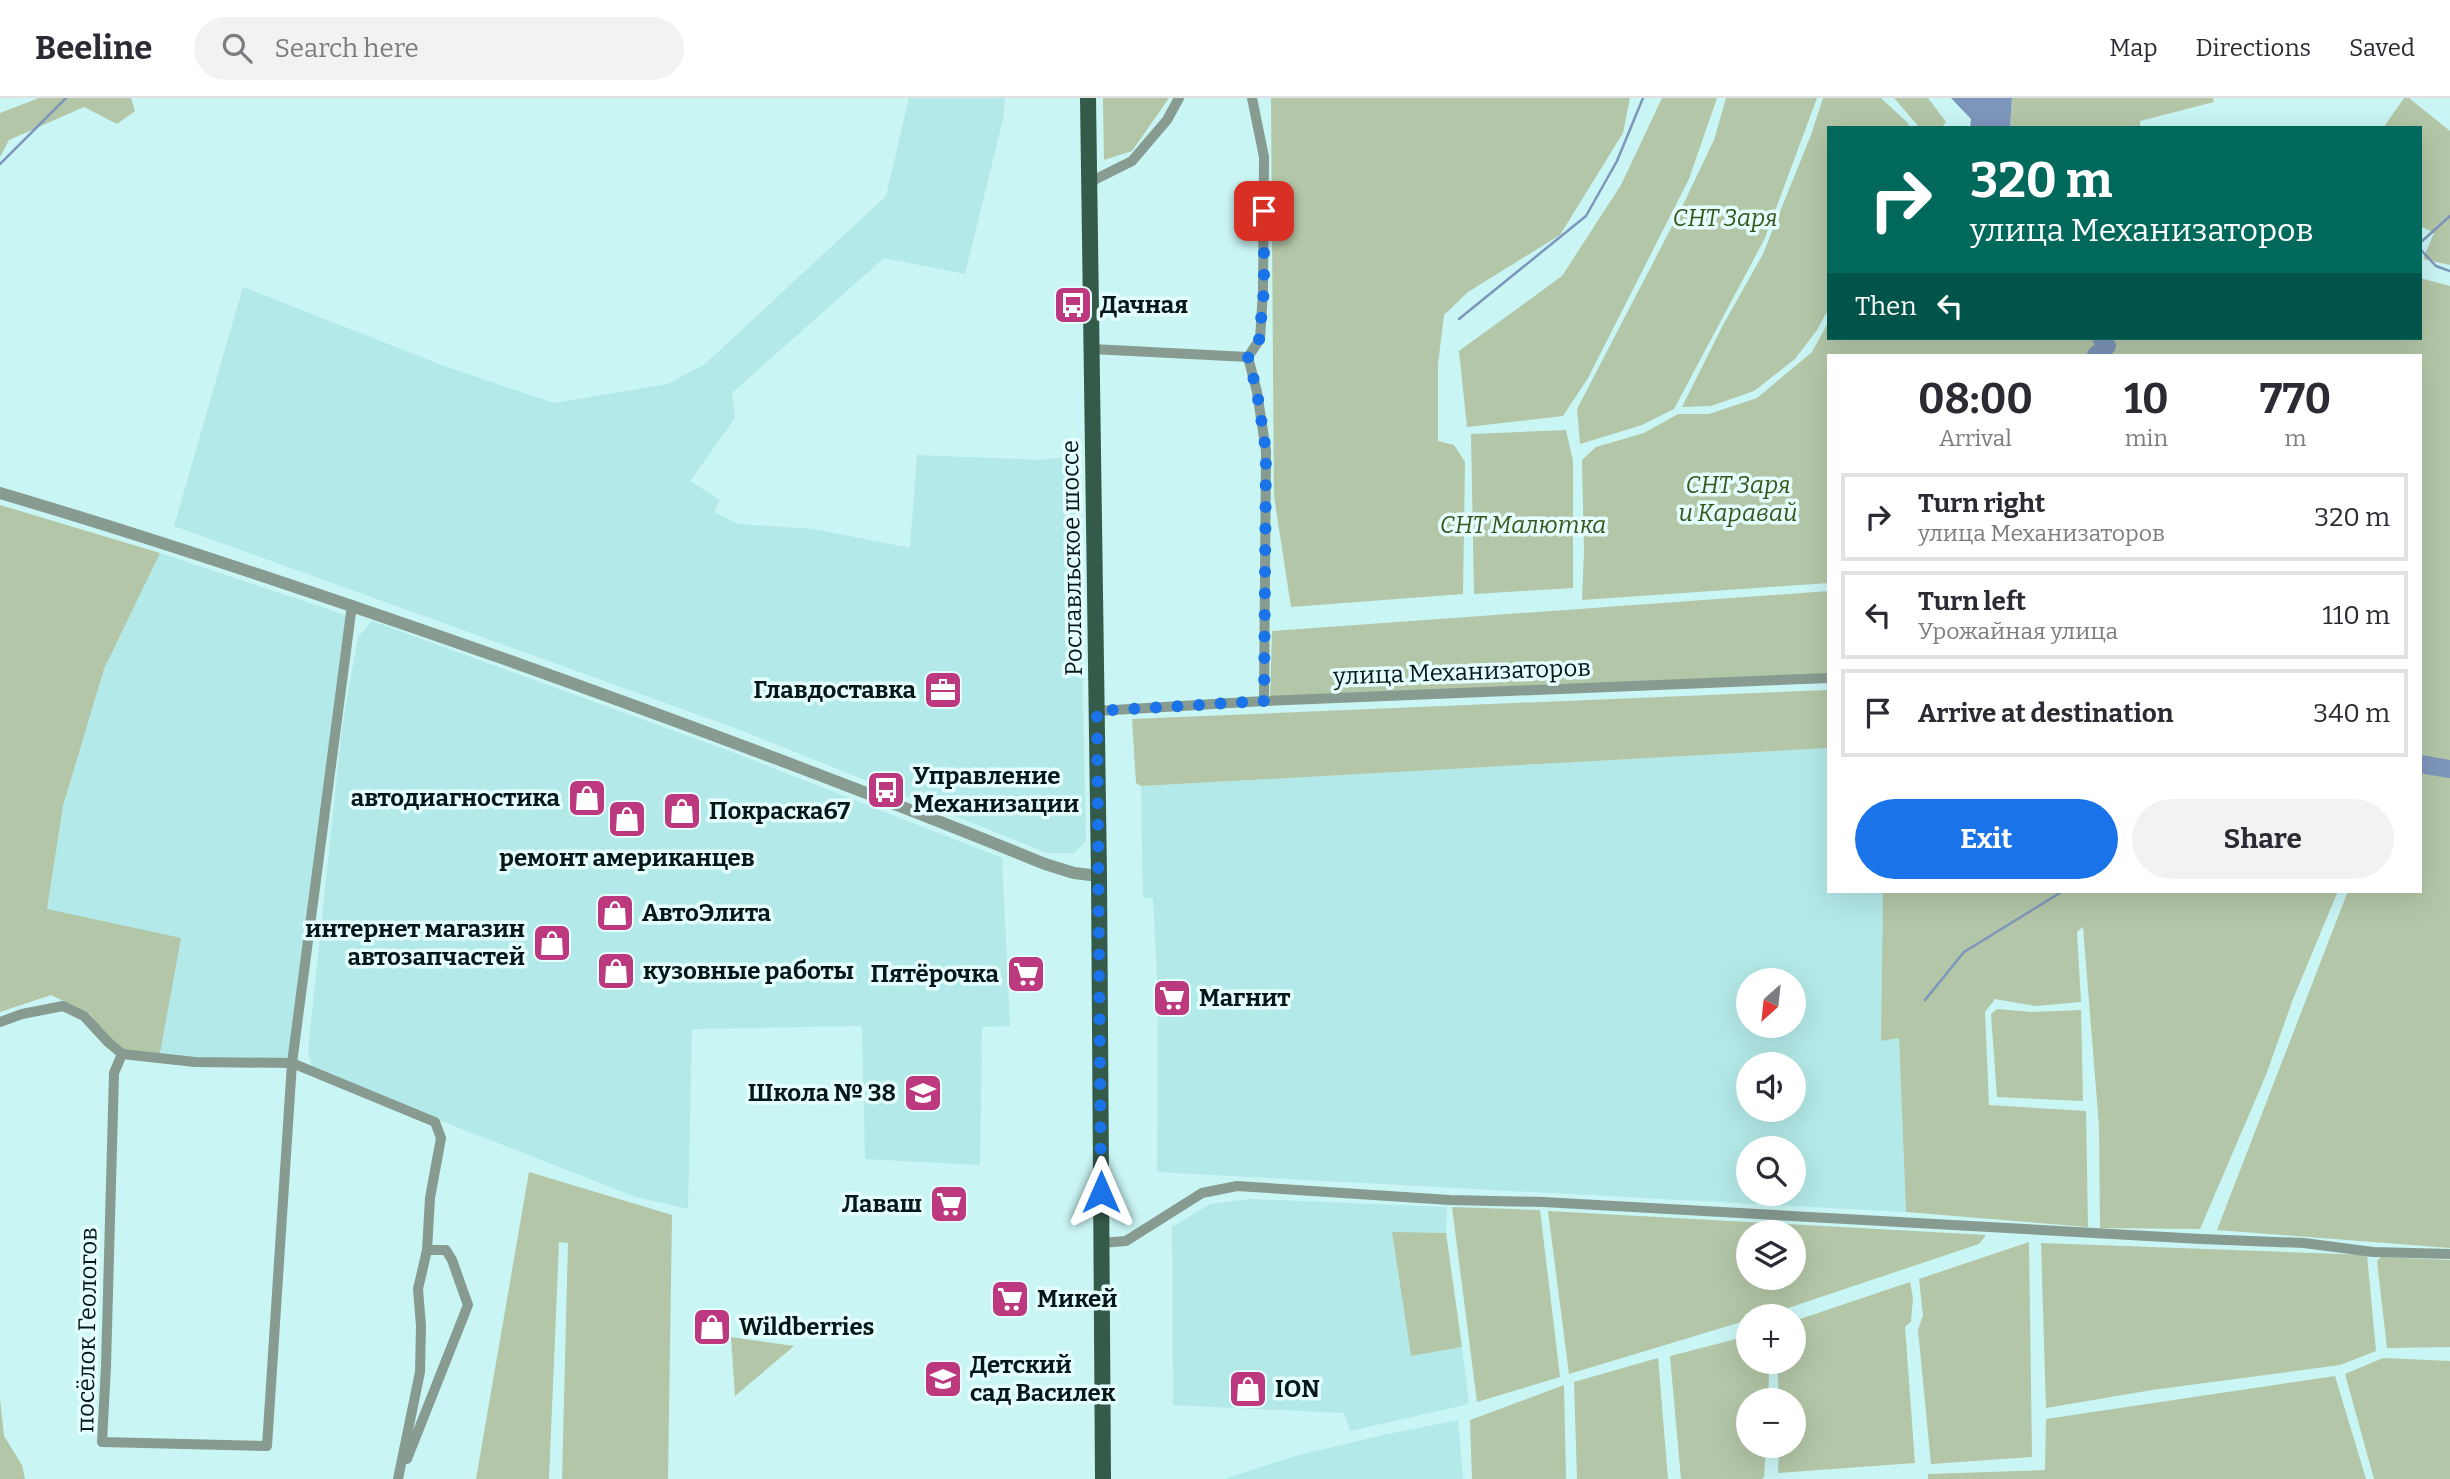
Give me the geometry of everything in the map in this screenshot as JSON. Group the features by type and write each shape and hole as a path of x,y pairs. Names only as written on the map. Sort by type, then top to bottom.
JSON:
{"main road":[{"name":"Рославльское шоссе","path":"1088,98 1087,183 1092,349 1099,876 1103,1479"}],"street":[{"path":"1087,183 1132,162 1167,120 1179,98"},
{"path":"1252,98 1264,157 1264,290 1259,340 1248,357 1257,392 1266,451 1264,701"},
{"path":"1092,349 1248,357"},
{"path":"0,493 352,605 754,750 1045,864 1074,873 1099,876"},
{"path":"292,1063 352,605"},
{"name":"улица Механизаторов","path":"1097,711 1264,701 1827,678"},
{"path":"0,1022 22,1014 63,1006 84,1016 122,1054 195,1062 292,1063 435,1122 441,1138 418,1289 421,1326 420,1372 398,1479"},
{"name":"посёлок Геологов","path":"122,1054 114,1073 102,1442 267,1446 292,1063"},
{"path":"1101,1243 1126,1241 1202,1193 1237,1186 2201,1239 2304,1242 2373,1252 2450,1254"},
{"path":"398,1479 468,1305 446,1250 426,1250"}],"shaded area":[{"path":"909,98 1005,98 1003,119 965,274 884,258 732,393 735,418 690,481 720,500 714,512 738,524 814,529 910,548 917,455 1040,460 1078,455 1086,841 1074,853 1047,853 743,731 174,526 243,287 444,366 554,403 668,384 705,364 886,196"},
{"path":"1951,98 2012,98 2010,126 1970,126 1971,119"},
{"path":"160,553 348,616 289,1065 159,1058 47,909 63,806 104,669"},
{"path":"372,621 740,755 1002,858 1010,1026 982,1027 980,1165 865,1159 862,1026 692,1029 688,1209 636,1197 436,1119 312,1066 308,1051 342,727 358,637"},
{"path":"1827,748 1827,893 1883,893 1881,1041 1899,1038 1906,1212 1794,1206 1806,1206 1806,1136 1736,1136 1736,1203 1157,1172 1158,999 1153,898 1143,898 1141,786"},
{"path":"1250,1199 1447,1207 1446,1233 1392,1233 1412,1356 1462,1347 1469,1404 1350,1431 1344,1413 1173,1405 1172,1227 1210,1204"},
{"path":"1458,1420 1463,1479 1225,1479 1295,1456"}],"green space":[{"path":"39,98 131,98 135,111 117,124 84,107 9,140 0,157 0,113"},
{"path":"1103,98 1169,98 1132,151 1104,160"},
{"path":"1271,98 1630,98 1623,133 1560,235 1468,292 1444,315 1438,364 1438,441 1454,445 1465,462 1463,594 1291,607 1274,496"},
{"name":"СНТ Заря","path":"1662,98 1717,98 1689,179 1588,378 1563,416 1467,427 1459,351 1562,276 1621,185"},
{"name":"СНТ Заря","path":"1726,98 1817,98 1765,238 1674,409 1642,425 1580,444 1577,409 1681,209 1714,140"},
{"name":"СНТ Заря","path":"1823,98 1881,98 1909,124 1827,126 1827,312 1795,359 1754,391 1711,406 1682,407 1723,325 1763,254"},
{"path":"1894,98 1928,98 1946,122 1943,126 1918,126"},
{"path":"2012,98 2213,98 2214,102 2140,121 2140,126 2010,126"},
{"path":"2404,98 2409,98 2450,131 2450,265 2423,259 2434,233 2422,227 2422,126 2384,126"},
{"path":"2422,279 2450,286 2450,1248 2217,1230 2347,893 2422,893 2422,354 1827,354 1827,583 1582,600 1582,460 1596,447 1644,433 1678,414 1709,414 1757,398 1812,352 1827,325 1827,340 2422,340"},
{"name":"СНТ Малютка","path":"1566,430 1573,461 1573,588 1474,594 1471,434"},
{"path":"0,505 160,553 104,669 63,806 47,909 181,938 159,1058 116,1048 89,1013 51,995 0,1012"},
{"name":"СНТ Заря и Каравай","path":"1827,591 1827,677 1270,703 1272,631"},
{"path":"1827,690 1827,748 1141,786 1136,783 1132,719"},
{"path":"1883,893 2337,893 2293,999 2266,1075 2200,1229 2100,1228 2099,1126 2083,927 2077,932 2081,1002 2035,1006 1995,999 1985,1012 1989,1105 2086,1111 2088,1227 1906,1212 1899,1038 1881,1041"},
{"path":"1997,1009 2032,1012 2081,1010 2083,1101 1997,1097 1991,1014"},
{"path":"529,1172 672,1215 668,1479 562,1479 568,1243 559,1242 549,1479 476,1479"},
{"path":"1452,1207 1540,1210 1560,1377 1477,1402"},
{"path":"1548,1211 1736,1221 1736,1290 1806,1290 1806,1225 1986,1235 1979,1244 1800,1304 1736,1304 1736,1324 1569,1374"},
{"path":"1392,1232 1446,1233 1462,1347 1411,1356"},
{"path":"2029,1242 2032,1457 1931,1464 1918,1330 1923,1315 1919,1279"},
{"path":"2041,1243 2367,1255 2376,1351 2340,1365 2152,1390 2046,1408"},
{"path":"2381,1257 2450,1260 2450,1347 2387,1348 2377,1261"},
{"path":"1910,1282 1913,1298 1911,1322 1905,1327 1915,1463 1778,1473 1779,1458 1806,1458 1806,1388 1778,1388 1778,1374 1806,1374 1806,1317"},
{"path":"731,1337 794,1346 735,1396"},
{"path":"1736,1339 1736,1374 1769,1374 1768,1388 1736,1388 1736,1458 1765,1458 1762,1479 1681,1479 1670,1356"},
{"path":"1658,1358 1668,1479 1577,1479 1574,1382"},
{"path":"2383,1358 2450,1361 2450,1479 2374,1479 2345,1374"},
{"path":"2335,1376 2366,1479 1928,1479 1928,1474 2045,1470 2046,1419"},
{"path":"1564,1385 1566,1479 1472,1479 1470,1420"},
{"path":"0,1399 4,1436 22,1465 25,1479 0,1479"}],"waterway":[{"path":"0,164 66,98"},
{"path":"1459,319 1586,216 1617,161 1643,98"},
{"path":"2422,241 2450,216"},
{"path":"2422,251 2436,266 2450,271"},
{"path":"2097,354 2107,346 2102,340"},
{"path":"2422,764 2450,769"},
{"path":"1925,1000 1964,952 2060,893"}],"place":[{"name":"Дачная","path":"1073,305"},
{"name":"Главдоставка","path":"943,690"},
{"name":"Управление Механизации","path":"886,790"},
{"name":"автодиагностика","path":"587,798"},
{"name":"Покраска67","path":"682,811"},
{"name":"ремонт американцев","path":"627,819"},
{"name":"АвтоЭлита","path":"615,913"},
{"name":"интернет магазин автозапчастей","path":"552,943"},
{"name":"кузовные работы","path":"616,971"},
{"name":"Пятёрочка","path":"1026,974"},
{"name":"Магнит","path":"1172,998"},
{"name":"Школа № 38","path":"923,1093"},
{"name":"Лаваш","path":"949,1204"},
{"name":"Микей","path":"1010,1299"},
{"name":"Wildberries","path":"712,1327"},
{"name":"Детский сад Василек","path":"943,1379"},
{"name":"ION","path":"1248,1389"}],"route":[{"path":"1101,1192 1097,711 1264,701 1266,451 1257,392 1248,357 1259,340 1264,290 1264,211"}]}
